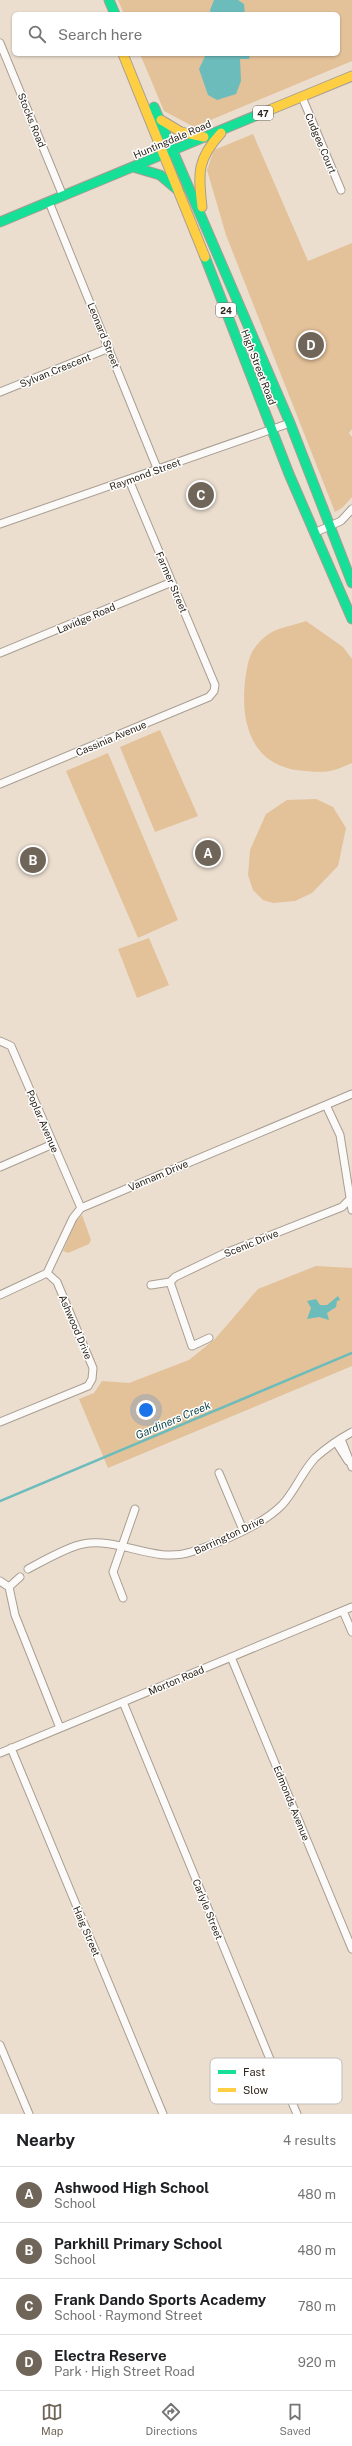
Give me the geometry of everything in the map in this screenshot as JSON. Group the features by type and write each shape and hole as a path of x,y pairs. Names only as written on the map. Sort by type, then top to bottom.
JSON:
{"main road":[{"path":"101,0 106,12"},
{"path":"109,0 114,12"},
{"name":"High Street Road","path":"124,56 180,192 271,429 352,620"},
{"name":"High Street Road","path":"133,56 204,219 290,423 352,583"},
{"name":"Huntingdale Road","path":"0,222 352,76"},
{"path":"159,118 174,130 192,136 205,137"},
{"path":"204,219 199,164 201,156 224,129"},
{"path":"133,167 160,175 180,192"}],"street":[{"name":"Stocks Road","path":"0,43 63,196"},
{"name":"Cudgee Court","path":"302,97 341,190"},
{"name":"Leonard Street","path":"49,202 157,468"},
{"name":"Sylvan Crescent","path":"0,392 109,348"},
{"name":"Raymond Street","path":"0,524 128,480 157,468 290,423"},
{"name":"Farmer Street","path":"128,480 215,685"},
{"path":"314,533 341,522 352,509"},
{"name":"Lavidge Road","path":"0,654 172,582"},
{"name":"Cassinia Avenue","path":"0,784 209,697 214,691 215,685"},
{"name":"Poplar Avenue","path":"0,1041 11,1046 81,1208"},
{"name":"Vannam Drive","path":"81,1208 352,1094"},
{"path":"326,1105 340,1135 352,1210"},
{"path":"0,1167 53,1144"},
{"name":"Scenic Drive","path":"151,1285 170,1282 175,1277 223,1254 342,1207 351,1198"},
{"path":"0,1295 41,1278 47,1273 73,1218 81,1208"},
{"name":"Ashwood Drive","path":"0,1422 88,1386 92,1379 93,1368 60,1288 57,1282 47,1273"},
{"path":"170,1282 192,1346 209,1338"},
{"name":"Barrington Drive","path":"28,1569 82,1544 96,1543 159,1556 190,1553 243,1530 268,1517 283,1504 315,1459 338,1440 352,1432"},
{"path":"338,1440 351,1466"},
{"path":"219,1473 243,1530"},
{"path":"124,1598 113,1572 120,1547 136,1509"},
{"path":"9,1587 20,1577"},
{"path":"0,1581 9,1587 15,1615 60,1728"},
{"name":"Morton Road","path":"0,1753 352,1607"},
{"path":"343,1610 352,1632"},
{"name":"Edmonds Avenue","path":"231,1657 352,1949"},
{"name":"Carlyle Street","path":"123,1702 269,2058"},
{"name":"Haig Street","path":"11,1748 163,2114"},
{"path":"0,2045 28,2114"},
{"name":"Carlyle Street","path":"293,2104 297,2114"}],"shaded area":[{"path":"118,0 352,0 352,61 194,127 164,111 141,56 340,56 340,12 123,12"},
{"path":"253,134 308,261 352,243 352,429 349,433 352,437 352,497 342,508 335,512 226,235 207,170 214,150"},
{"path":"306,621 343,647 352,659 352,763 329,771 305,771 288,768 273,762 262,753 254,742 248,729 245,714 244,698 248,662 256,646 270,633"},
{"path":"160,730 198,816 155,832 120,747"},
{"path":"108,753 178,920 138,938 66,771"},
{"path":"316,799 333,807 346,828 338,866 312,893 295,901 273,903 263,900 253,890 248,875 250,850 266,814 287,800"},
{"path":"149,938 169,985 137,998 118,949"},
{"path":"82,1215 91,1240 89,1244 68,1253 63,1251 76,1221"},
{"path":"316,1266 352,1268 352,1366 108,1468 79,1399 94,1393 102,1381 129,1383 189,1360 215,1339 258,1289"}],"water":[{"path":"214,0 238,0 244,4 245,12 210,12"},
{"path":"205,56 250,56 249,59 240,59 241,81 236,94 217,100 208,95 199,69"},
{"path":"338,1296 340,1300 337,1301 336,1307 327,1313 329,1320 319,1317 307,1319 311,1308 307,1301 316,1299 320,1305 327,1305"}],"waterway":[{"name":"Gardiners Creek","path":"0,1501 352,1353"}],"traffic: fast":[{"path":"109,0 114,12"},
{"path":"154,107 290,423 352,583"},
{"path":"0,222 267,111"},
{"path":"133,167 160,175 179,191"},
{"path":"205,257 289,474 352,619"}],"traffic: slow":[{"path":"124,56 205,257"},
{"path":"267,111 352,76"},
{"path":"161,120 181,132 204,137"},
{"path":"202,207 200,176 203,159 213,142 221,133"}],"place":[{"name":"Electra Reserve","path":"311,345"},
{"name":"Frank Dando Sports Academy","path":"201,495"},
{"name":"Ashwood High School","path":"208,853"},
{"name":"Parkhill Primary School","path":"33,860"}]}
